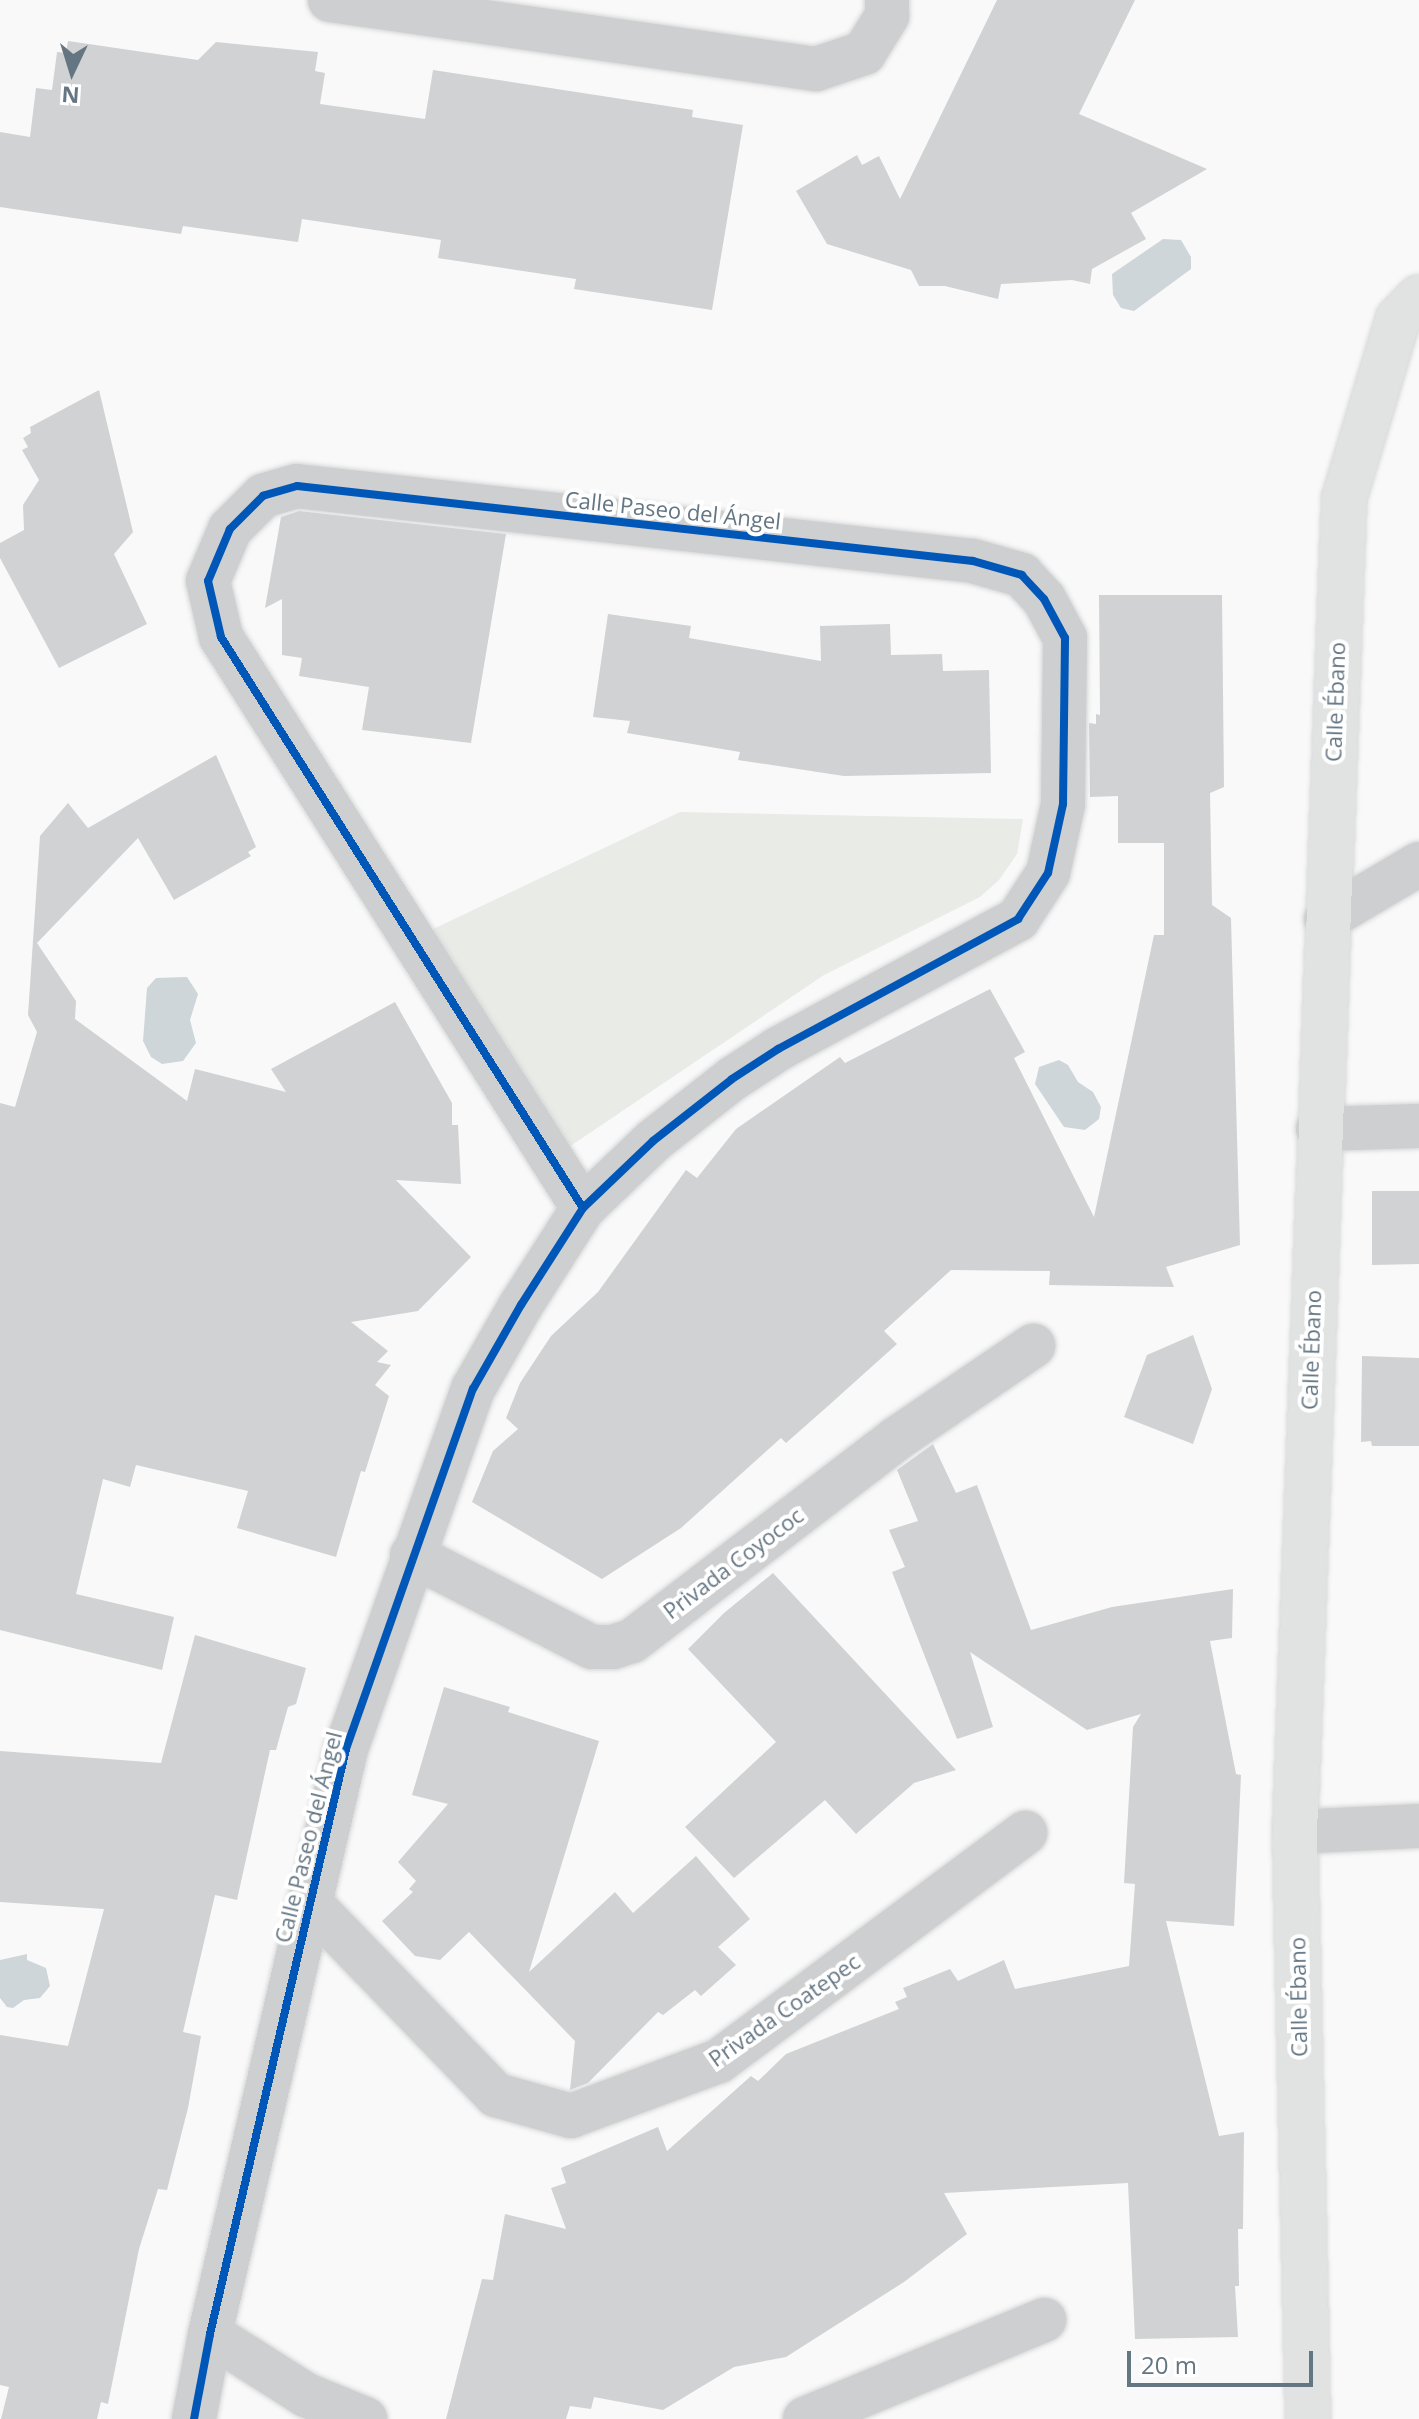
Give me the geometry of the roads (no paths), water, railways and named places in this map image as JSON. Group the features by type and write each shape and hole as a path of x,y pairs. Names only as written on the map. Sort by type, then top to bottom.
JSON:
{"street":[{"path":"330,0 816,69 864,53 887,16 887,0"},
{"name":"Calle Ébano","path":"1308,2419 1295,1832 1318,1129 1344,499 1398,319 1419,297"},
{"name":"Calle Paseo del Ángel","path":"194,2419 210,2334 346,1749 473,1389 521,1305 583,1208 653,1141 743,1071 1018,919 1048,873 1063,804 1065,638 1044,599 1022,575 973,561 297,486 263,496 230,529 208,581 221,637 583,1208"},
{"path":"1326,919 1419,864"},
{"path":"1318,1129 1419,1126"},
{"name":"Privada Coyococ","path":"412,1555 592,1647 613,1647 632,1641 896,1439 1033,1346"},
{"path":"1295,1832 1419,1826"},
{"name":"Privada Coatepec","path":"309,1902 496,2095 571,2116 719,2061 1025,1833"},
{"path":"805,2419 1044,2320"},
{"path":"210,2334 306,2395 365,2419"}]}
